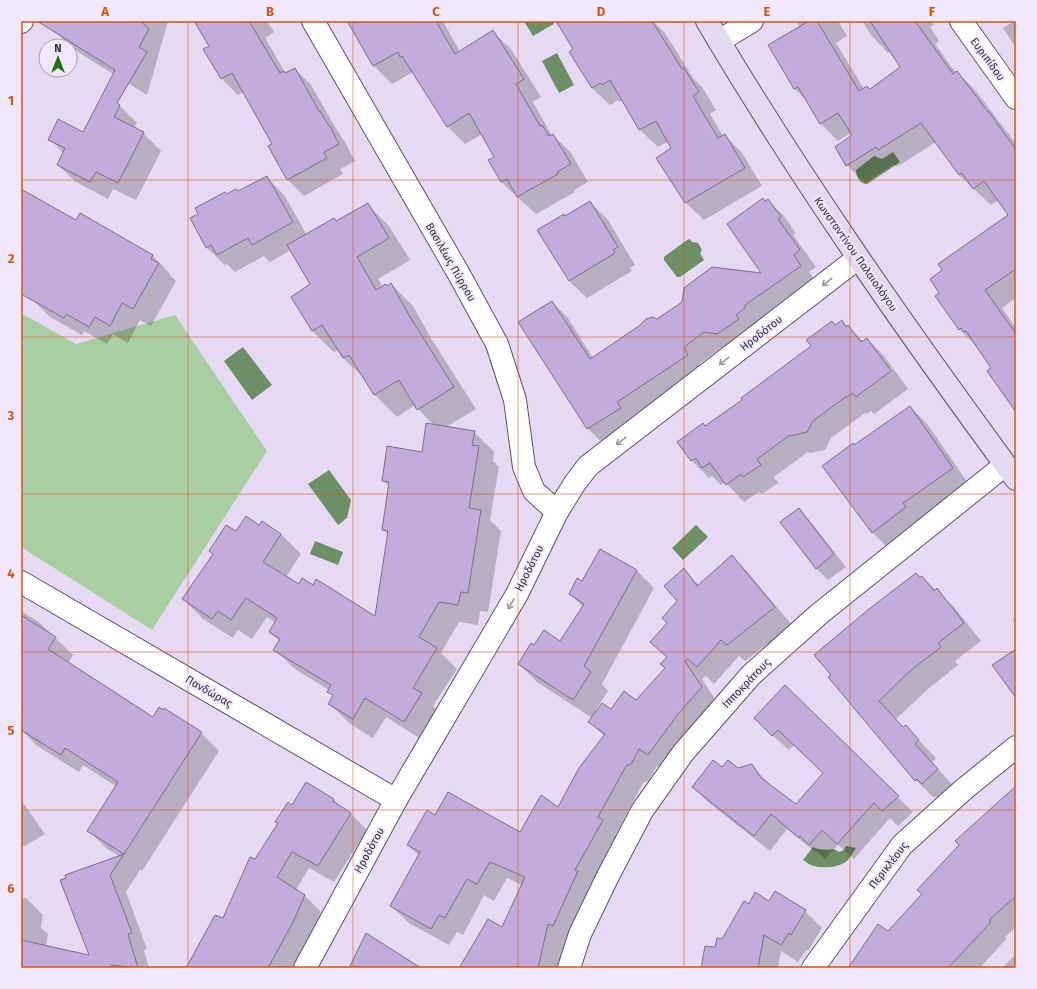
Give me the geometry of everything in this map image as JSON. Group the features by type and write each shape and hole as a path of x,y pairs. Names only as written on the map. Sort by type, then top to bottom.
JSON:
{"street":[{"name":"Βασιλέως Πύρρου","path":"313,21 460,276 497,344 515,400 524,468 534,491 558,512"},
{"name":"Κωνσταντίνου Παλαιολόγου","path":"707,21 810,186 858,258 1011,472"},
{"path":"719,41 752,21"},
{"name":"Ευριπίδου","path":"961,21 1016,98"},
{"name":"Ηροδότου","path":"305,968 396,800 516,594 558,512 575,483 588,466 858,258"},
{"name":"Ιπποκράτους","path":"570,968 580,934 642,811 683,752 751,675 818,615 1011,472"},
{"name":"Πανδώρας","path":"21,582 396,800"},
{"name":"Περικλέους","path":"813,968 902,845 963,790 1016,747"}],"shaded area":[{"path":"524,21 552,21 554,24 533,36"},
{"path":"557,53 574,85 559,93 542,61"},
{"path":"893,152 900,162 867,184 862,183 859,180 856,170 874,156 882,159"},
{"path":"690,239 692,242 698,243 702,250 700,253 704,260 680,277 677,277 664,260 664,257"},
{"path":"21,313 76,344 175,315 267,451 152,630 21,547"},
{"path":"243,347 272,385 252,400 224,361"},
{"path":"329,470 351,500 347,518 338,525 308,484"},
{"path":"696,525 708,537 683,560 672,548"},
{"path":"315,541 343,552 338,565 310,554"},
{"path":"846,846 856,848 847,861 839,865 820,867 810,865 803,860 813,847 823,850 834,849 839,852 844,850"}],"building":[{"path":"37,21 140,21 149,29 139,47 147,52 117,103 120,105 114,117 144,132 118,183 96,172 90,182 57,165 65,148 48,140 58,119 83,132 115,70 78,47 78,38 64,38"},
{"path":"194,21 249,21 280,73 284,71 285,73 295,68 319,111 330,126 339,144 324,152 327,158 287,180 268,146 272,144 232,73 221,79 203,49 209,46"},
{"path":"347,21 436,21 455,54 493,30 524,79 516,84 540,126 542,125 549,136 553,134 571,164 557,172 558,174 517,197 507,179 501,182 488,160 494,157 469,113 447,127 402,56 400,57 398,52 373,66"},
{"path":"556,21 652,21 682,69 684,68 699,92 693,96 718,138 725,134 745,168 685,203 656,158 671,148 656,121 639,130 610,80 602,85 600,83 592,88 569,52 573,49"},
{"path":"809,21 817,21 859,91 867,86 870,89 900,67 870,21 915,21 953,74 957,71 1016,150 1016,269 985,290 1016,334 1016,412 987,371 991,368 966,331 964,332 961,328 959,330 935,296 939,293 930,279 942,270 938,264 1008,215 984,181 973,189 962,173 959,175 921,123 878,150 876,147 846,166 835,147 852,135 838,113 820,124 798,87 794,89 768,45"},
{"path":"267,176 293,222 252,245 248,238 217,255 211,245 206,248 190,218 198,214 195,208 225,192 227,194 236,189 238,191"},
{"path":"21,189 76,220 80,213 153,255 151,259 159,263 133,309 122,303 110,326 95,317 89,327 66,314 64,318 21,294"},
{"path":"763,198 765,201 768,199 781,217 778,219 800,250 794,255 801,266 745,305 745,308 736,315 739,319 717,334 704,332 684,347 688,355 617,402 621,408 587,429 518,322 552,301 590,359 639,326 646,319 653,317 657,319 682,302 684,288 712,267 761,273 727,224"},
{"path":"590,201 618,247 613,250 615,253 569,281 537,230"},
{"path":"368,203 389,238 357,257 376,290 386,284 387,286 391,283 410,317 454,387 417,410 399,380 374,395 349,355 343,358 322,325 312,331 291,297 310,284 287,245 334,218 336,221"},
{"path":"842,320 846,327 848,325 861,342 867,338 891,371 856,397 853,393 847,396 813,421 807,432 790,435 757,459 761,465 743,477 741,474 726,485 710,463 702,468 696,458 691,461 677,442 703,423 705,426 742,400 741,398 811,346 806,340 832,321 835,325"},
{"path":"910,406 953,468 903,503 906,507 872,533 822,466 853,443 854,445"},
{"path":"426,423 475,431 472,445 479,446 469,508 481,510 468,593 461,592 458,605 439,602 419,637 437,648 413,688 422,693 404,722 365,698 353,719 328,704 333,695 327,692 331,685 273,650 280,639 269,632 277,618 246,598 231,620 218,611 212,619 182,599 213,554 209,551 226,525 236,531 246,516 259,525 262,521 281,534 263,562 299,584 302,578 313,585 316,579 375,616 388,531 382,530 389,482 382,481 387,446 422,452"},
{"path":"799,508 834,554 816,569 780,522"},
{"path":"600,549 637,570 584,666 591,672 573,700 518,664 531,643 534,645 544,630 560,641 584,604 569,594 577,578 582,581"},
{"path":"732,555 775,607 727,645 721,640 697,667 688,659 685,661 702,687 678,714 648,755 639,749 632,763 626,766 598,817 603,820 575,870 578,871 553,926 548,924 538,968 459,968 488,919 502,927 525,877 490,862 477,884 467,879 445,918 439,915 431,929 390,906 420,852 407,845 427,810 435,815 448,792 520,832 541,795 558,807 579,768 605,734 588,722 602,703 611,709 624,691 636,700 665,668 660,664 667,657 650,642 667,623 662,618 677,601 664,586 684,568 697,586"},
{"path":"916,573 920,577 922,576 934,591 937,588 964,623 938,643 941,647 910,671 879,701 903,727 906,725 919,740 915,744 938,769 922,784 917,779 915,781 828,677 831,675 814,655 869,609"},
{"path":"21,615 56,637 48,649 153,717 159,707 163,710 164,708 202,732 124,854 87,831 118,782 65,748 61,755 21,730"},
{"path":"1016,649 1016,698 992,665"},
{"path":"785,685 899,796 882,811 874,803 837,844 822,830 809,845 800,836 799,838 771,814 754,836 692,787 713,760 722,767 728,760 738,768 752,764 761,778 796,804 823,773 778,730 772,736 754,718"},
{"path":"306,782 334,799 333,801 351,813 318,866 292,852 277,877 305,895 293,922 268,968 186,968 215,915 223,918 250,857 255,859 278,823 275,822 288,802 292,805"},
{"path":"1016,786 1016,896 989,920 991,922 948,968 848,968 878,924 888,931 922,894 917,890 959,845 955,841"},
{"path":"124,854 110,875 132,933 128,934 138,968 111,965 110,968 21,968 21,940 89,955 60,880 66,878 65,875"},
{"path":"775,891 806,910 791,935 789,933 781,945 764,935 758,968 701,968 705,946 715,947 717,938 722,939 744,901 749,904 755,892 769,901"},
{"path":"366,933 421,968 349,968"}]}
